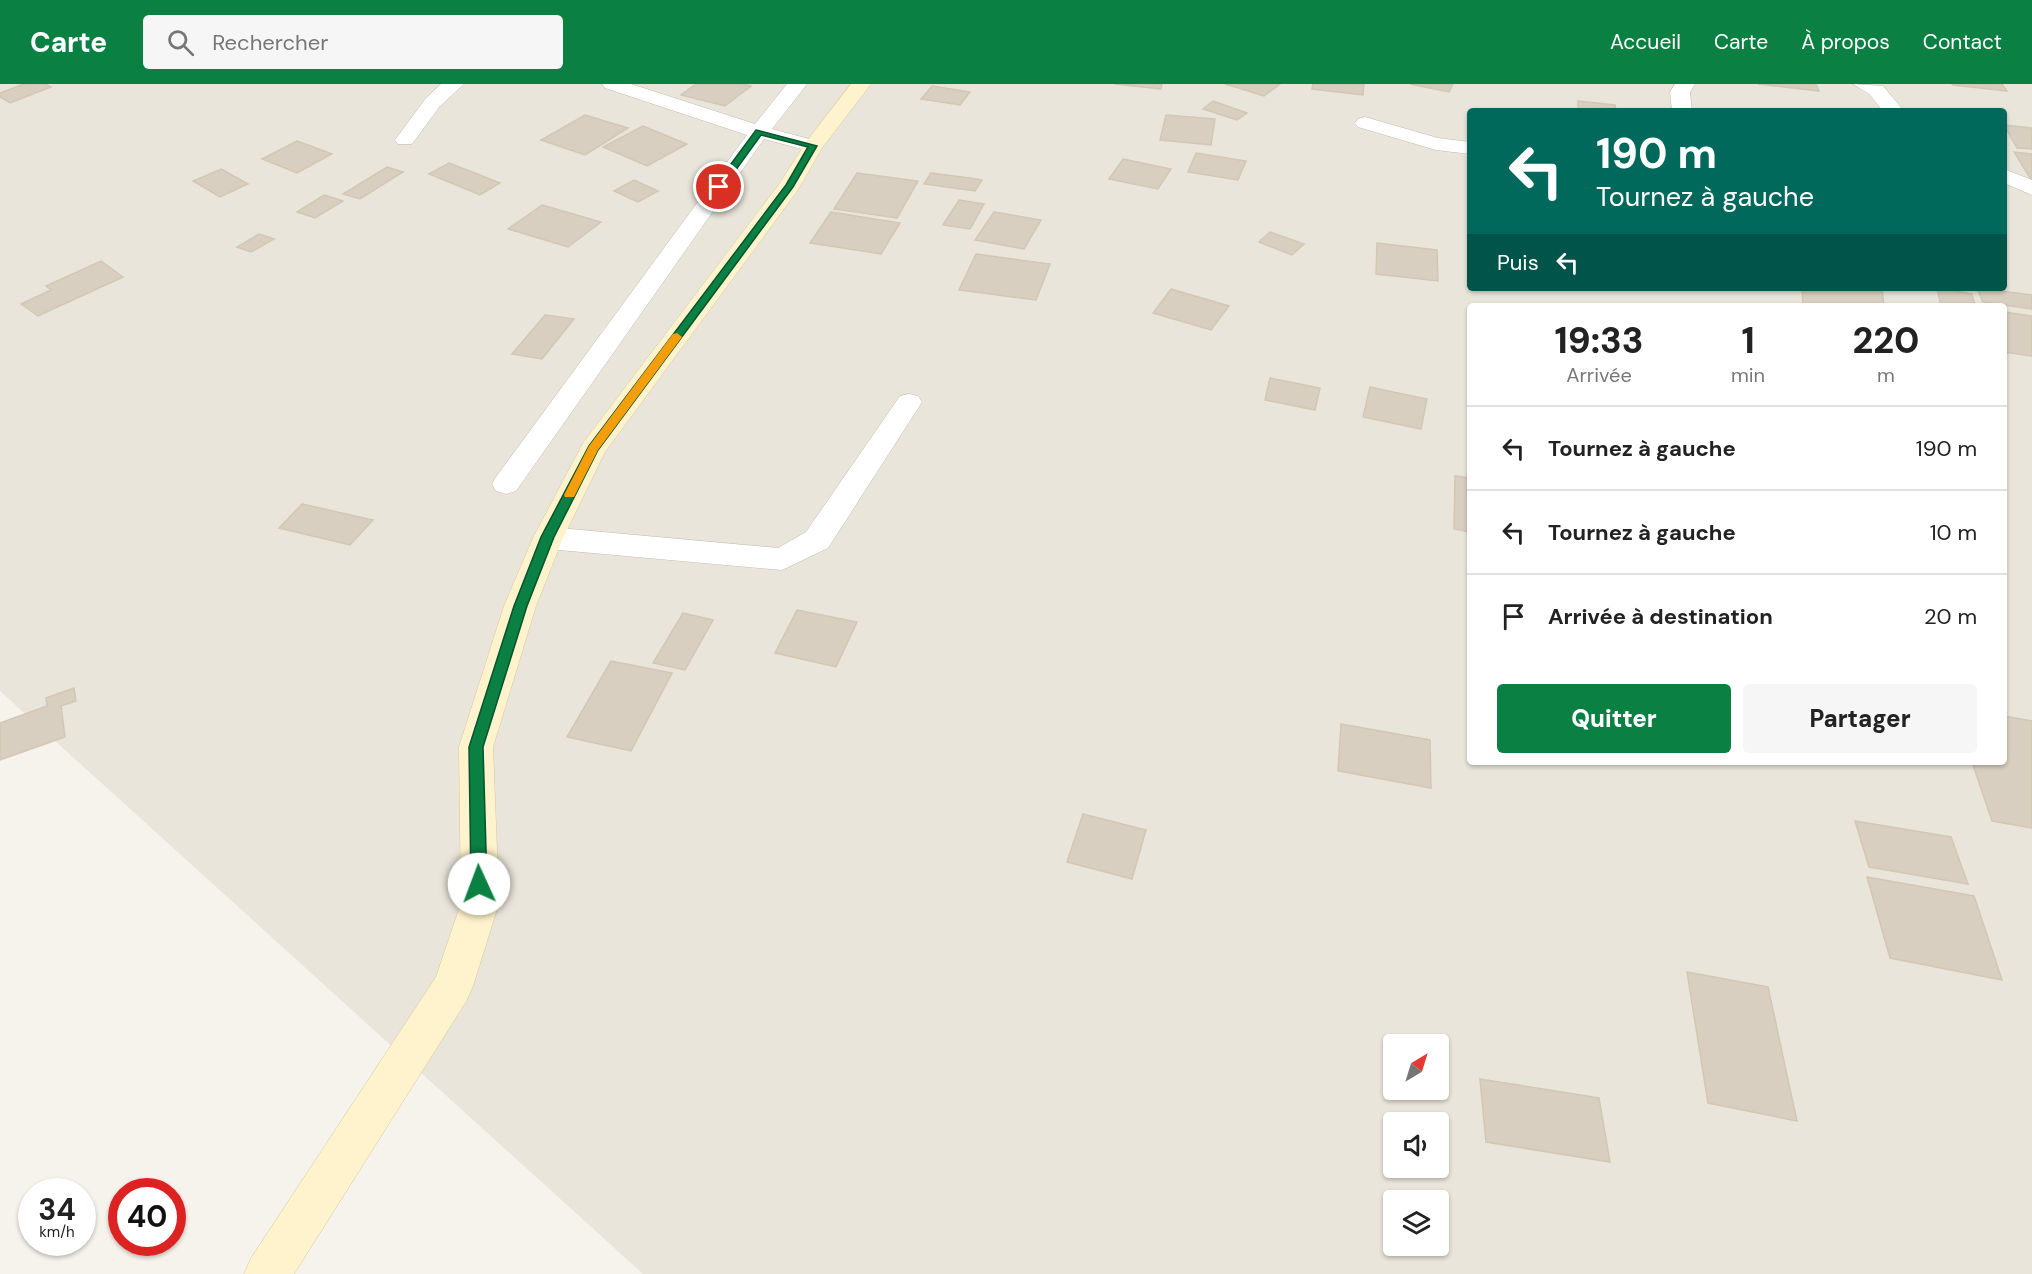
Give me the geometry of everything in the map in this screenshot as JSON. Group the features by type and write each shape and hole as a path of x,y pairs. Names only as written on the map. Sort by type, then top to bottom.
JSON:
{"street":[{"path":"405,140 423,118 429,104 441,91 454,84"},
{"path":"612,84 759,132 813,146"},
{"path":"506,483 759,132 797,84"},
{"path":"267,1274 453,986 480,903 476,747 520,606 548,537 593,449 790,186 813,146 861,84"},
{"path":"1682,108 1680,92 1685,84"},
{"path":"1863,84 1876,90 1891,108"},
{"path":"1365,123 1436,144 1467,148"},
{"path":"2007,176 2032,188"},
{"path":"548,537 782,559 817,540 909,402"}],"shaded area":[{"path":"0,84 2032,84 2032,1274 643,1274 0,691"}],"building":[{"path":"24,84 45,84 51,87 10,103 0,97 0,93"},
{"path":"696,84 751,86 725,106 681,95"},
{"path":"1115,84 1162,84 1161,89"},
{"path":"1225,84 1280,84 1264,96"},
{"path":"1313,84 1364,84 1363,95 1312,89"},
{"path":"1410,84 1453,84 1449,92"},
{"path":"1758,84 1816,84 1819,91"},
{"path":"2002,84 2007,91 1953,85"},
{"path":"932,86 970,92 960,105 921,99"},
{"path":"1213,101 1247,113 1237,120 1203,109"},
{"path":"1578,101 1615,105 1616,108 1578,108"},
{"path":"585,115 628,128 585,155 541,140"},
{"path":"1166,115 1215,119 1211,145 1160,140"},
{"path":"2007,125 2032,128 2032,149 2017,148 2007,130"},
{"path":"643,126 687,144 647,166 603,147"},
{"path":"297,141 332,154 297,173 262,159"},
{"path":"2014,152 2032,154 2032,181"},
{"path":"1196,153 1246,161 1238,180 1188,172"},
{"path":"1123,159 1171,169 1158,189 1109,179"},
{"path":"449,163 500,183 480,195 429,174"},
{"path":"387,167 403,172 360,199 343,194"},
{"path":"221,169 248,184 220,197 193,181"},
{"path":"857,173 918,181 897,218 834,209"},
{"path":"931,173 982,180 975,191 924,184"},
{"path":"634,180 658,191 638,202 614,191"},
{"path":"324,195 343,201 315,218 297,212"},
{"path":"959,200 984,204 970,229 943,225"},
{"path":"542,205 601,222 568,247 508,229"},
{"path":"831,212 900,223 881,254 810,243"},
{"path":"994,212 1041,220 1024,249 975,240"},
{"path":"1270,232 1304,244 1292,255 1259,242"},
{"path":"259,234 274,239 251,252 237,247"},
{"path":"1377,243 1437,250 1438,281 1376,274"},
{"path":"976,254 1050,264 1036,300 959,290"},
{"path":"101,261 123,277 38,316 21,304 51,290 46,286"},
{"path":"1171,289 1229,306 1211,330 1153,313"},
{"path":"1802,291 1882,291 1884,303 1803,303"},
{"path":"1938,291 1972,294 1974,303 1940,303"},
{"path":"1978,291 2032,295 2032,309 2007,305 2007,303 1983,302"},
{"path":"2007,312 2032,316 2032,356 2007,352"},
{"path":"545,315 574,319 542,359 512,354"},
{"path":"1270,378 1320,388 1315,410 1265,400"},
{"path":"1370,387 1427,399 1421,429 1363,417"},
{"path":"1455,476 1467,478 1467,531 1454,529"},
{"path":"302,504 373,520 350,545 279,528"},
{"path":"797,610 857,622 836,667 775,653"},
{"path":"683,613 713,620 685,670 653,663"},
{"path":"611,661 672,673 631,751 567,737"},
{"path":"74,688 76,701 61,706 65,737 0,760 0,723 47,706 46,698"},
{"path":"2007,717 2032,721 2032,828 1992,821 1973,765 2007,765"},
{"path":"1341,724 1430,740 1431,788 1338,771"},
{"path":"1083,814 1146,830 1132,879 1067,862"},
{"path":"1855,821 1951,837 1968,884 1869,867"},
{"path":"1867,877 1974,896 2002,980 1890,958"},
{"path":"1687,972 1768,987 1797,1121 1708,1103"},
{"path":"1480,1079 1599,1098 1610,1162 1486,1142"}],"slow traffic":[{"path":"569,495 593,449 677,337"}],"route":[{"path":"479,884 476,747 520,606 548,537 593,449 790,186 813,146 759,132 719,187"}]}
